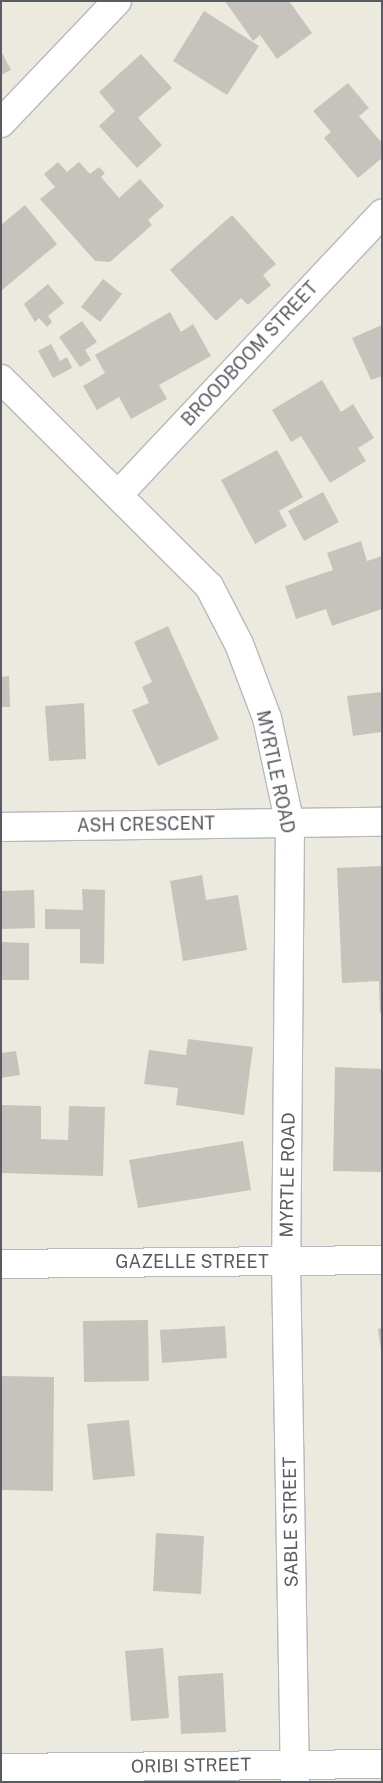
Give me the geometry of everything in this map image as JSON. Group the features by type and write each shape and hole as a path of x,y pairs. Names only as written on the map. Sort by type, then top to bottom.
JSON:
{"street":[{"path":"1,123 117,1"},
{"name":"BROODBOOM STREET","path":"118,495 382,214"},
{"name":"MYRTLE ROAD","path":"1,379 48,431 118,495 209,586 222,611 267,718 290,824 286,1262"},
{"name":"ASH CRESCENT","path":"1,827 382,822"},
{"name":"GAZELLE STREET","path":"1,1264 382,1260"},
{"name":"SABLE STREET","path":"286,1262 295,1773"},
{"name":"ORIBI STREET","path":"1,1768 295,1773 382,1764"}],"building":[{"path":"225,1 289,1 312,33 277,59 260,35 253,41"},
{"path":"204,11 259,46 227,95 173,61"},
{"path":"1,51 11,70 1,75"},
{"path":"141,54 172,88 138,118 162,145 137,168 99,126 115,111 99,92"},
{"path":"348,83 369,108 359,116 382,143 382,158 358,178 324,138 331,132 313,111"},
{"path":"58,162 67,172 79,162 90,174 99,167 105,173 101,177 119,198 140,179 164,206 148,220 152,225 110,262 95,261 40,199 55,187 44,174"},
{"path":"25,205 57,244 1,291 1,225"},
{"path":"232,215 276,264 263,275 271,285 248,305 241,298 216,321 170,270"},
{"path":"103,279 122,294 100,322 81,307"},
{"path":"48,284 64,303 48,316 52,322 47,327 39,318 35,322 24,304"},
{"path":"170,312 181,332 193,324 211,356 159,385 167,399 131,419 119,397 97,410 83,386 105,373 95,355"},
{"path":"82,321 97,342 85,350 91,360 80,367 59,337"},
{"path":"382,325 382,376 371,380 352,338"},
{"path":"51,344 60,361 67,357 72,368 53,378 38,351"},
{"path":"322,380 341,412 353,404 374,438 358,448 366,461 330,483 301,436 291,442 272,410"},
{"path":"277,450 303,497 279,511 287,526 255,544 221,480"},
{"path":"323,492 339,522 304,541 288,511"},
{"path":"361,541 367,561 382,556 382,609 332,626 326,609 296,619 285,586 333,570 327,553"},
{"path":"168,626 219,739 158,766 132,710 149,703 142,687 152,682 134,642"},
{"path":"9,676 10,707 1,707 1,677"},
{"path":"382,692 382,732 353,736 347,696"},
{"path":"84,703 86,759 49,761 45,706"},
{"path":"382,866 382,1013 380,1013 379,981 342,983 337,868"},
{"path":"202,875 206,900 238,895 247,950 183,961 170,881"},
{"path":"82,889 105,890 104,964 80,963 80,929 45,929 45,909 83,910"},
{"path":"34,890 35,928 1,929 1,891"},
{"path":"1,942 29,943 29,980 1,980"},
{"path":"188,1039 253,1047 244,1115 176,1105 178,1088 144,1084 149,1050 186,1055"},
{"path":"16,1051 20,1075 1,1078 1,1053"},
{"path":"335,1067 382,1069 382,1172 333,1171"},
{"path":"1,1105 41,1106 41,1139 68,1140 69,1106 105,1107 103,1176 1,1173"},
{"path":"243,1141 251,1190 138,1208 129,1160"},
{"path":"148,1320 149,1381 84,1382 83,1321"},
{"path":"225,1326 227,1358 162,1363 160,1330"},
{"path":"382,1328 382,1350 381,1350 378,1329"},
{"path":"1,1376 54,1377 53,1491 1,1490"},
{"path":"129,1420 135,1476 93,1480 87,1424"},
{"path":"156,1533 204,1536 201,1594 153,1591"},
{"path":"163,1648 169,1718 131,1721 125,1651"},
{"path":"223,1673 226,1732 181,1734 178,1676"}]}
